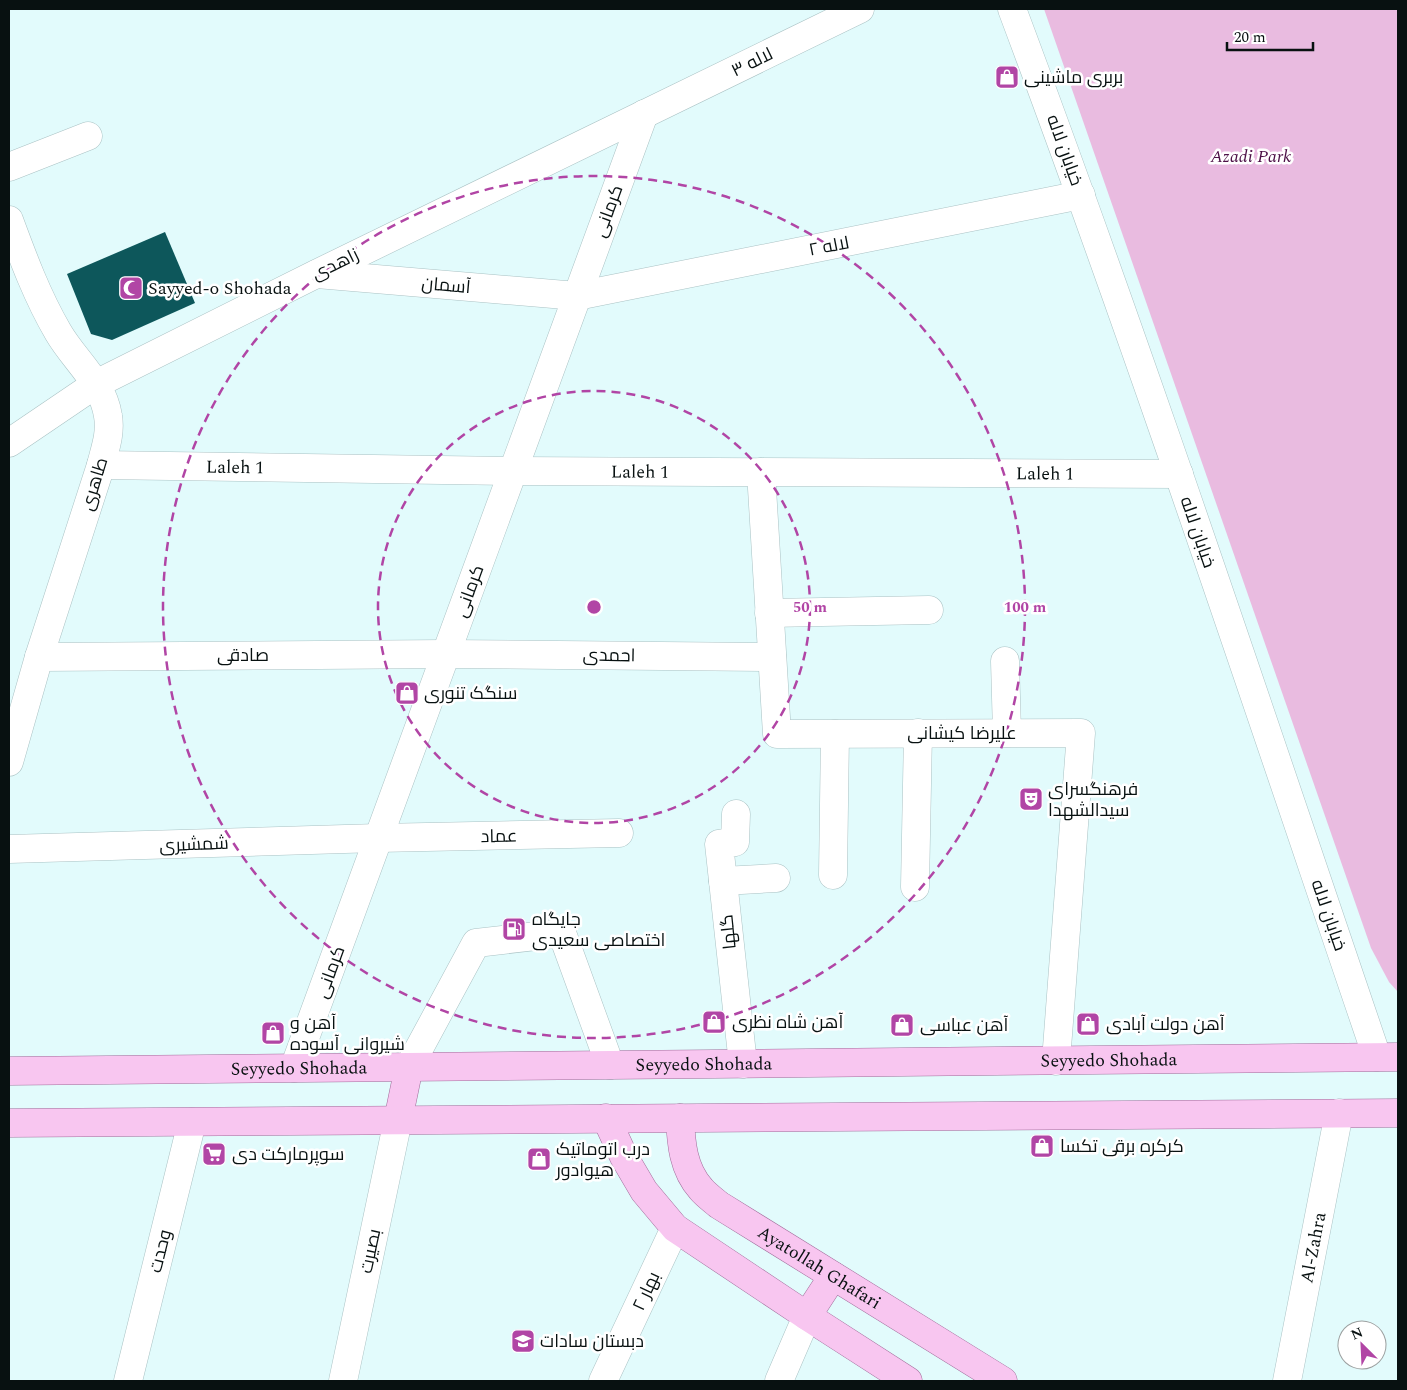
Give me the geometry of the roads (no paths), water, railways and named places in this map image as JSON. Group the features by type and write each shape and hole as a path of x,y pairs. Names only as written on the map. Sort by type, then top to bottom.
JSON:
{"main road":[{"name":"Seyyedo Shohada","path":"9,1071 1388,1057"},
{"path":"398,1120 409,1067"},
{"path":"9,1123 1398,1113"},
{"path":"606,1118 624,1157 644,1190 675,1228 908,1381"},
{"name":"Ayatollah Ghafari","path":"680,1118 681,1143 687,1166 700,1189 719,1205 1003,1381"},
{"path":"807,1316 833,1276"}],"street":[{"name":"لاله ۳","path":"644,114 860,9"},
{"name":"خیابان لاله","path":"1012,9 1081,195 1388,1057"},
{"name":"زاهدی","path":"9,442 96,384 644,114"},
{"name":"کرمانی","path":"294,1068 644,114"},
{"path":"9,167 88,136"},
{"name":"لاله ۲","path":"576,296 1081,195"},
{"name":"طاهری","path":"9,220 41,302 59,334 96,384 104,399 108,416 109,435 39,657 9,762"},
{"name":"آسمان","path":"316,274 576,296"},
{"name":"Laleh 1","path":"101,465 513,471 1179,474"},
{"name":"علیرضا کیشانی","path":"761,472 777,734 1080,733 1056,1061"},
{"path":"769,613 929,610"},
{"name":"صادقی","path":"39,657 446,654"},
{"name":"احمدی","path":"446,654 772,657"},
{"path":"1005,661 1007,733"},
{"path":"915,887 918,733"},
{"path":"833,875 835,734"},
{"name":"گلها","path":"736,814 735,842 718,844 743,1064"},
{"name":"عماد","path":"378,838 619,833"},
{"name":"شمشیری","path":"9,850 378,838"},
{"path":"723,881 776,878"},
{"path":"409,1067 476,942 562,933 610,1065"},
{"name":"Al-Zahra","path":"1287,1381 1339,1113"},
{"name":"بصیرت","path":"343,1381 398,1120"},
{"name":"وحدت","path":"128,1381 192,1122"},
{"name":"بهار ۲","path":"603,1381 675,1228"},
{"path":"779,1381 807,1316"}],"place":[{"name":"بربری ماشینی","path":"1007,77"},
{"name":"Sayyed-o Shohada","path":"131,288"},
{"name":"سنگک تنوری","path":"407,693"},
{"name":"فرهنگسرای سیدالشهدا","path":"1031,799"},
{"name":"جایگاه اختصاصی سعیدی","path":"514,929"},
{"name":"آهن شاه نظری","path":"714,1022"},
{"name":"آهن دولت آبادی","path":"1088,1024"},
{"name":"آهن عباسی","path":"902,1025"},
{"name":"آهن و شیروانی آسوده","path":"273,1033"},
{"name":"کرکره برقی تکسا","path":"1042,1146"},
{"name":"سوپرمارکت دی","path":"214,1154"},
{"name":"درب اتوماتیک هیوادور","path":"539,1159"},
{"name":"دبستان سادات","path":"523,1341"}],"park label":[{"name":"Azadi Park","path":"1251,156"}]}
